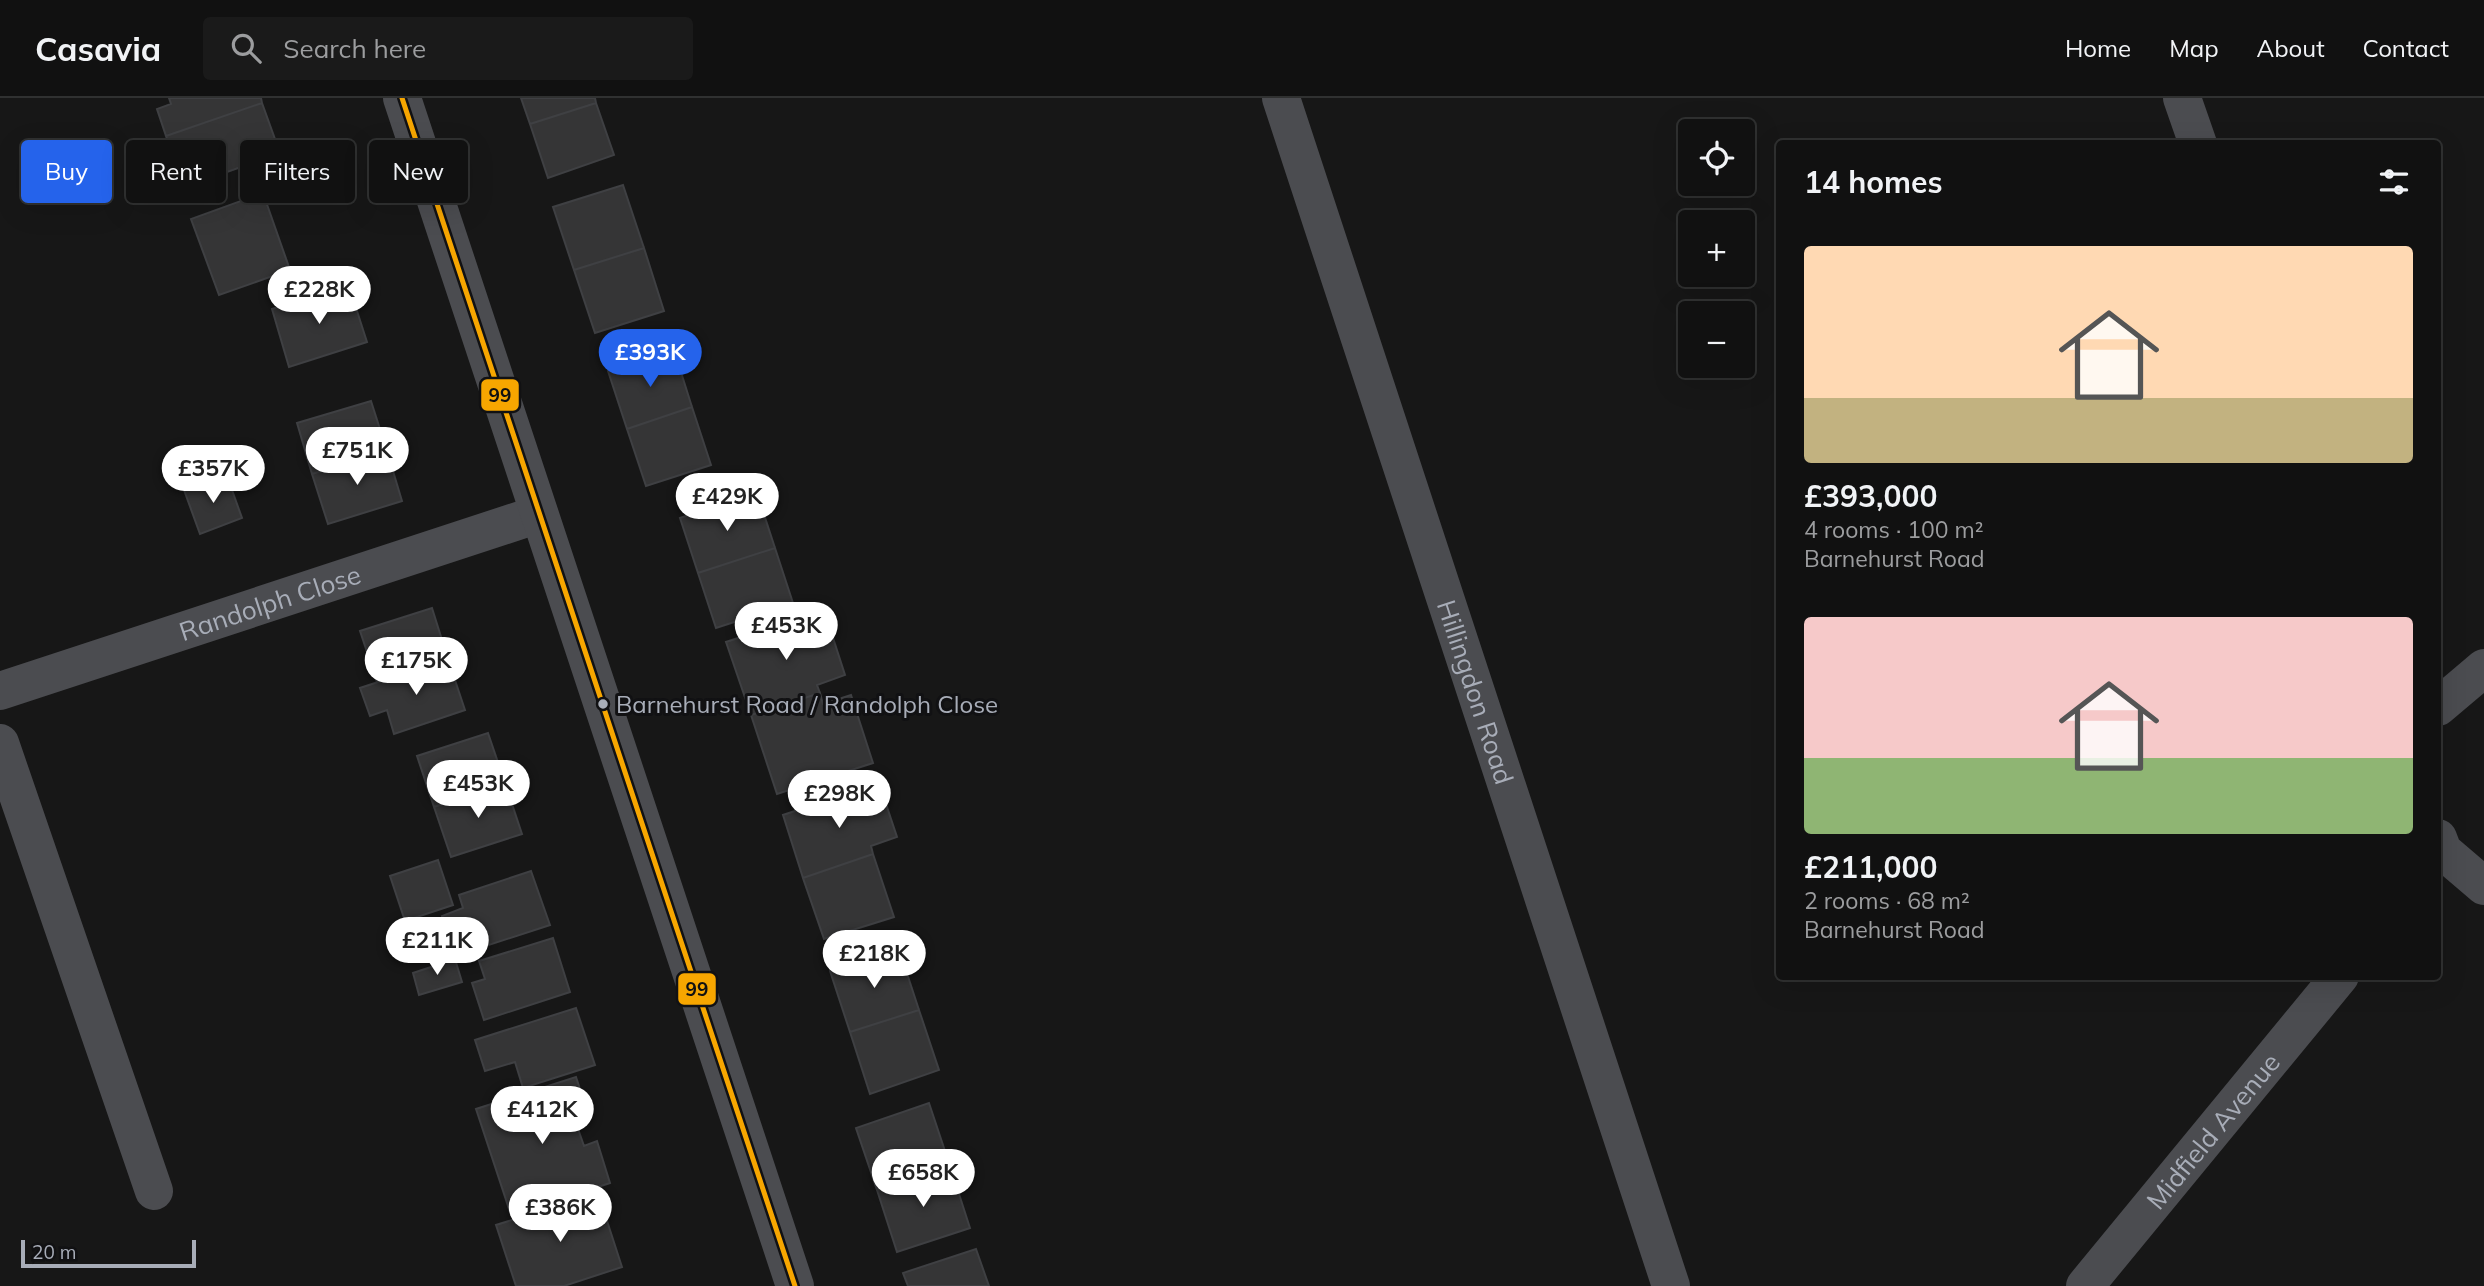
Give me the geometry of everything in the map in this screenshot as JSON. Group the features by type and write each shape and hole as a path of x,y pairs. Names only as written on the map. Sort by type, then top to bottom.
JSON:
{"street":[{"path":"402,98 794,1286"},
{"name":"Hillingdon Road","path":"1281,98 1671,1286"},
{"path":"2182,98 2197,140"},
{"name":"Randolph Close","path":"0,691 539,514"},
{"path":"2441,704 2484,667"},
{"path":"0,743 154,1191"},
{"path":"2441,851 2484,886"},
{"name":"Midfield Avenue","path":"2085,1286 2337,980"}],"building":[{"path":"169,98 261,98 262,103 166,136 157,109 171,104"},
{"path":"521,98 595,98 596,103 530,124"},
{"path":"262,103 275,140 240,140 240,167 226,172 226,140 167,140 166,136"},
{"path":"596,103 614,155 548,178 530,124"},
{"path":"623,185 644,248 574,270 553,207"},
{"path":"240,201 267,203 290,270 219,295 191,219"},
{"path":"644,248 664,311 595,333 574,270"},
{"path":"349,286 367,342 289,367 272,309"},
{"path":"674,350 692,407 627,429 608,371"},
{"path":"371,401 387,451 312,474 297,423"},
{"path":"692,407 711,465 646,486 627,429"},
{"path":"387,451 402,501 328,524 312,474"},
{"path":"227,476 242,518 200,534 184,490"},
{"path":"757,493 775,548 698,573 680,518"},
{"path":"775,548 793,603 716,628 698,573"},
{"path":"432,608 448,659 377,682 360,631"},
{"path":"824,610 845,675 817,685 820,693 751,715 726,642"},
{"path":"448,659 465,710 394,734 387,710 370,716 360,688"},
{"path":"820,693 823,704 851,695 873,763 777,794 751,715"},
{"path":"488,733 505,783 434,807 417,756"},
{"path":"505,783 522,834 451,857 434,807"},
{"path":"879,783 897,837 871,846 873,854 803,878 783,815"},
{"path":"873,854 894,917 824,939 803,878"},
{"path":"438,860 453,905 405,921 390,876"},
{"path":"531,871 550,925 455,956 442,916 463,908 459,895"},
{"path":"553,938 570,992 484,1020 472,983 485,979 479,961"},
{"path":"899,949 919,1010 850,1032 830,971"},
{"path":"455,959 462,982 419,995 413,973"},
{"path":"576,1008 595,1065 523,1088 515,1062 485,1071 475,1040"},
{"path":"919,1010 939,1070 870,1094 850,1032"},
{"path":"576,1077 590,1119 576,1123 584,1146 597,1141 610,1183 511,1215 476,1109"},
{"path":"929,1103 950,1166 877,1190 856,1128"},
{"path":"950,1166 970,1228 897,1252 877,1190"},
{"path":"598,1193 622,1267 564,1286 516,1286 496,1225"},
{"path":"976,1249 989,1286 908,1286 903,1273"}],"transit line":[{"name":"99","path":"402,98 795,1286"}],"place":[{"name":"Barnehurst Road / Randolph Close","path":"603,704"}]}
